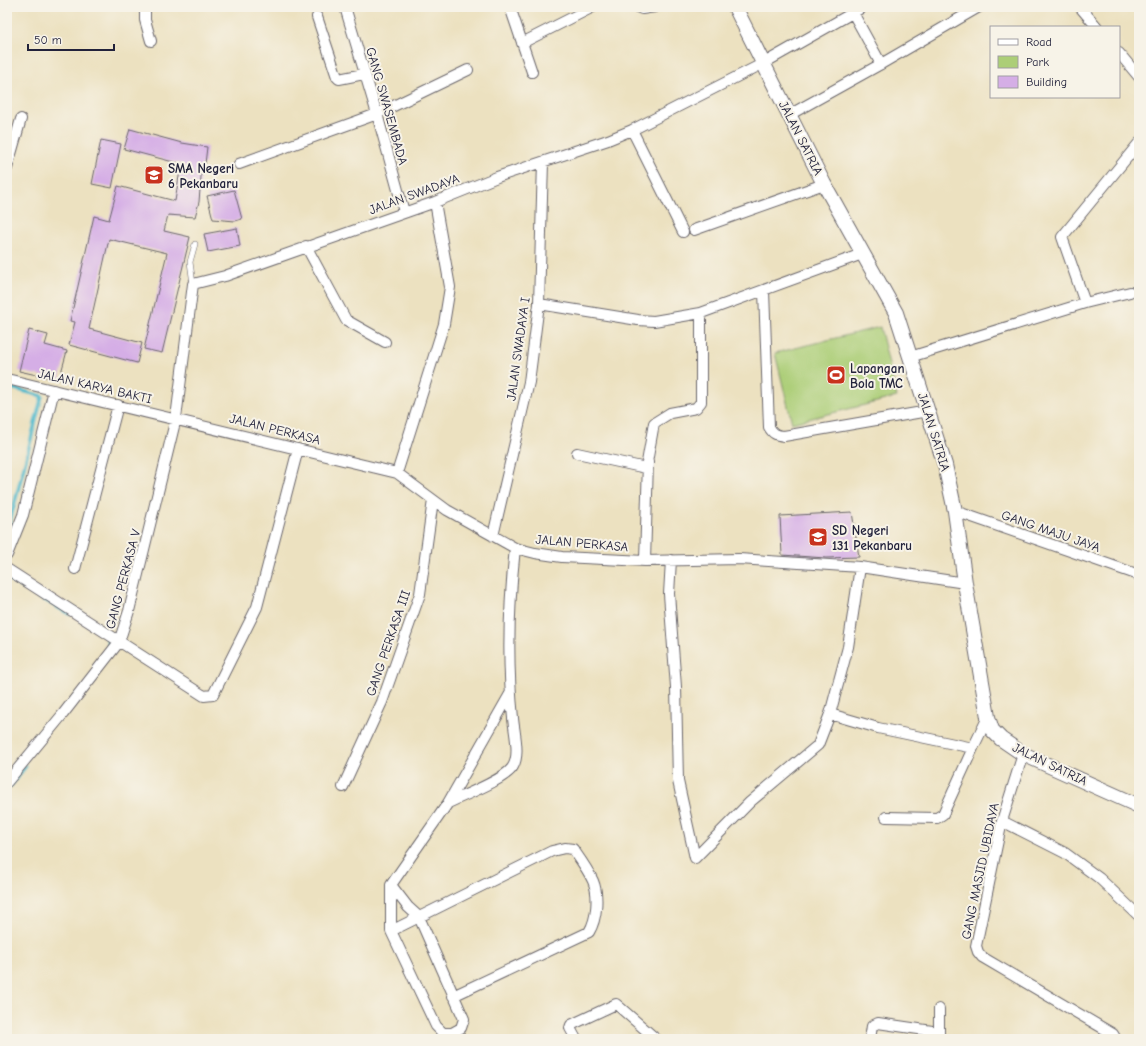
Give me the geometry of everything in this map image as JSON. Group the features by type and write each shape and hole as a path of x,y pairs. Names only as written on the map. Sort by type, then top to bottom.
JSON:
{"street":[{"path":"145,7 145,20 151,41"},
{"name":"GANG SWASEMBADA","path":"345,7 404,212"},
{"path":"510,7 532,72"},
{"path":"522,43 593,7"},
{"path":"637,7 642,9 655,7"},
{"name":"JALAN SATRIA","path":"735,7 764,62 824,184 896,313 945,465 955,511 965,583 988,717 992,730 1001,739 1023,754 1139,806"},
{"name":"JALAN SWADAYA","path":"192,284 226,276 306,246 435,202 497,177 608,140 632,130 764,62 863,7"},
{"path":"789,114 881,64 979,7"},
{"path":"1080,7 1096,26"},
{"path":"853,13 881,64"},
{"path":"317,17 336,77 339,79 364,74"},
{"path":"1120,54 1139,77"},
{"path":"239,164 377,114 468,70"},
{"path":"7,168 21,120"},
{"path":"632,130 683,232"},
{"path":"1085,303 1062,236 1139,143"},
{"name":"JALAN SWADAYA I","path":"493,536 529,382 539,304 543,162"},
{"path":"694,230 824,184"},
{"path":"397,473 444,324 450,287 435,202"},
{"path":"306,246 346,320 385,342"},
{"path":"539,304 638,320 654,321 701,313 862,254"},
{"path":"176,418 192,284"},
{"path":"764,291 769,427 772,432 777,435 784,436 928,411"},
{"path":"910,357 1085,303 1130,292"},
{"path":"645,561 648,462 654,423 670,413 696,408 701,402 701,313"},
{"name":"JALAN KARYA BAKTI","path":"7,379 176,418"},
{"path":"7,555 23,515 54,390"},
{"path":"75,569 118,405"},
{"name":"JALAN PERKASA","path":"176,418 397,473 447,510 515,548 535,553 562,557 645,561 739,559 860,568 965,583"},
{"name":"GANG PERKASA V","path":"7,782 63,714 119,642 129,611 176,418"},
{"path":"7,568 204,696 213,695 257,607 298,449"},
{"path":"578,453 646,468 648,462"},
{"name":"GANG PERKASA III","path":"343,787 382,702 420,594 434,500"},
{"name":"GANG MAJU JAYA","path":"955,511 1139,575"},
{"path":"448,803 504,775 513,767 516,756 510,694 511,612 515,548"},
{"path":"671,560 669,594 676,687 678,781 695,858 750,802 818,744 830,714 848,647 860,568"},
{"path":"391,885 408,907 419,917 464,1019 456,1036 443,1033 436,1026 391,931 391,885 448,803 510,694"},
{"path":"830,714 878,728 973,748"},
{"path":"886,817 937,818 943,814 988,717"},
{"name":"GANG MASJID UBIDAYA","path":"1023,754 1002,821 976,946 982,957 1113,1034 1116,1039"},
{"path":"1002,821 1065,853 1099,878 1138,915"},
{"path":"391,931 552,851 565,848 573,849 594,882 597,910 594,923 589,932 453,996"},
{"path":"576,1039 570,1028 571,1025 616,1004 656,1039"},
{"path":"870,1039 872,1026 878,1023 939,1036 939,1009"}],"lane":[{"path":"192,284 190,262 195,244"}],"green space":[{"name":"Lapangan Bola TMC","path":"880,327 897,397 792,423 775,353"}],"building":[{"path":"130,129 182,143 207,147 205,164 202,164 199,202 195,217 168,215 164,231 190,237 162,353 144,349 167,253 109,239 89,329 142,343 137,363 69,345 75,322 70,321 94,216 109,220 118,186 175,201 181,164 124,149"},
{"path":"101,140 121,144 112,188 92,184"},
{"path":"234,190 242,219 235,221 213,219 207,196"},
{"path":"237,228 240,246 208,252 204,234"},
{"path":"29,330 48,335 45,345 67,351 59,380 19,371"},
{"name":"SD Negeri 131 Pekanbaru","path":"852,512 859,557 826,558 782,555 780,516"}],"waterway":[{"path":"7,387 42,396 7,533"},
{"path":"7,578 69,614"},
{"path":"107,637 110,647 108,649"},
{"path":"7,790 26,766"}],"place":[{"name":"SMA Negeri 6 Pekanbaru","path":"154,175"},
{"name":"Lapangan Bola TMC","path":"836,375"},
{"name":"SD Negeri 131 Pekanbaru","path":"818,537"}]}
